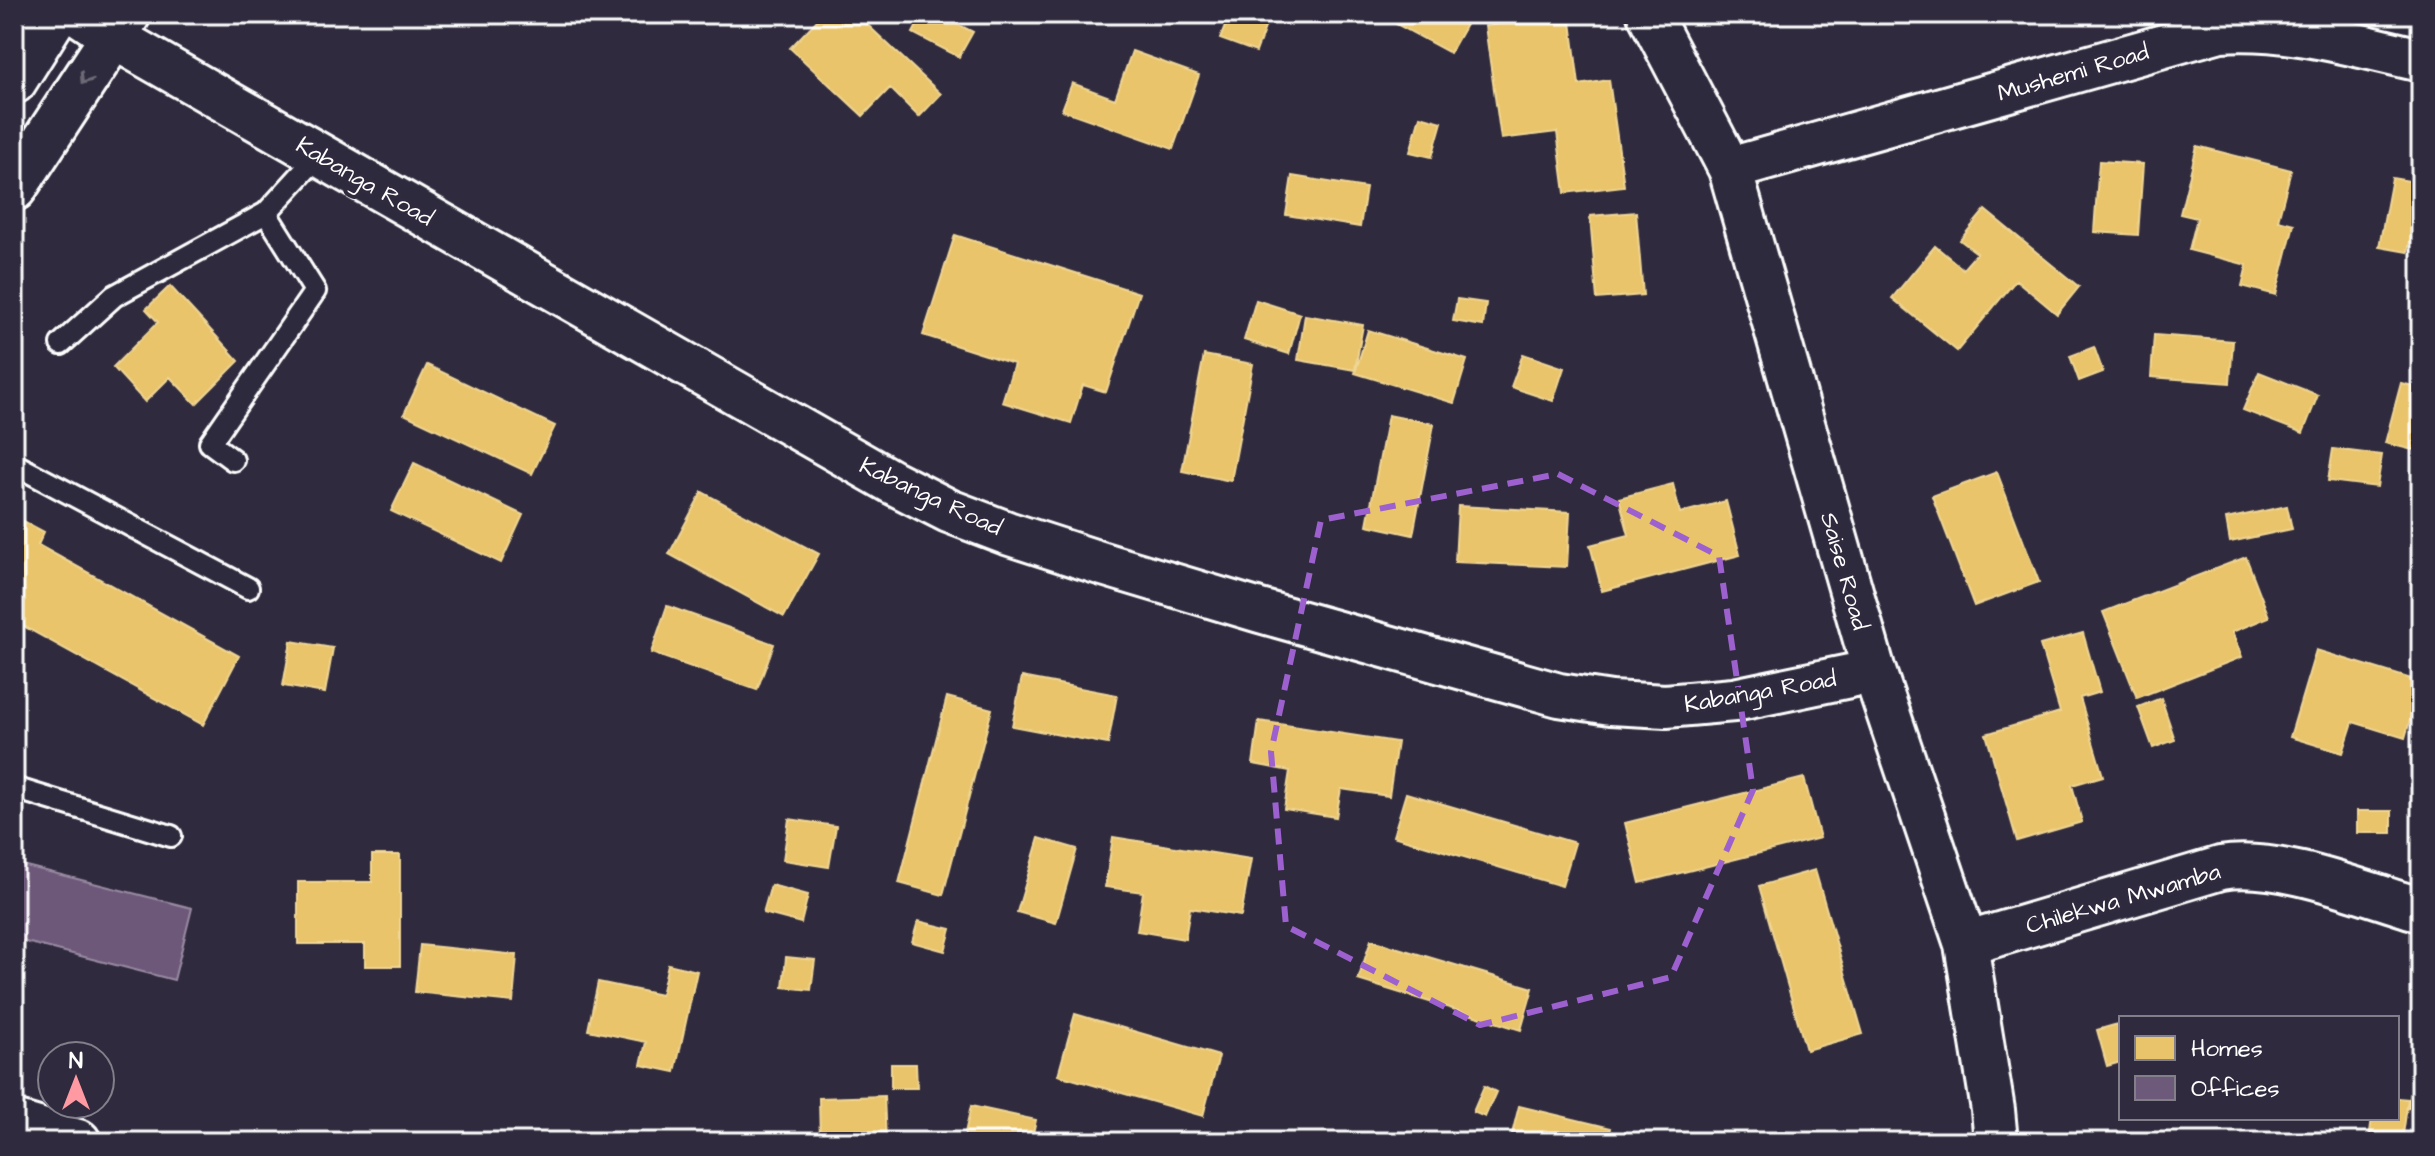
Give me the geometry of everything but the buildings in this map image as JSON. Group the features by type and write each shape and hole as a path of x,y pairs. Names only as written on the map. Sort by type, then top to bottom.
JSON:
{"main road":[{"path":"14,81 56,14"},
{"path":"14,188 106,22"},
{"path":"14,1123 78,1142"},
{"path":"14,1140 38,1142"}],"street":[{"name":"Saise Road","path":"1649,14 1730,169 1874,671 1966,944 1996,1142"},
{"name":"Kabanga Road","path":"106,22 319,155 892,482 949,511 1007,533 1289,619 1559,695 1611,703 1666,706 1734,700 1874,671"},
{"name":"Mushemi Road","path":"1730,169 2220,30 2272,30 2321,37 2421,60"},
{"name":"Chilekwa Mwamba","path":"1966,944 2221,868 2242,865 2277,868 2421,910"}],"lane":[{"path":"61,344 114,296 266,213 319,155"},
{"path":"233,460 210,443 315,291 266,213"},
{"path":"14,464 248,588"},
{"path":"14,788 171,836"}],"highlighted area":[{"path":"1558,474 1719,556 1753,790 1671,977 1480,1025 1286,926 1271,752 1321,520"}]}
